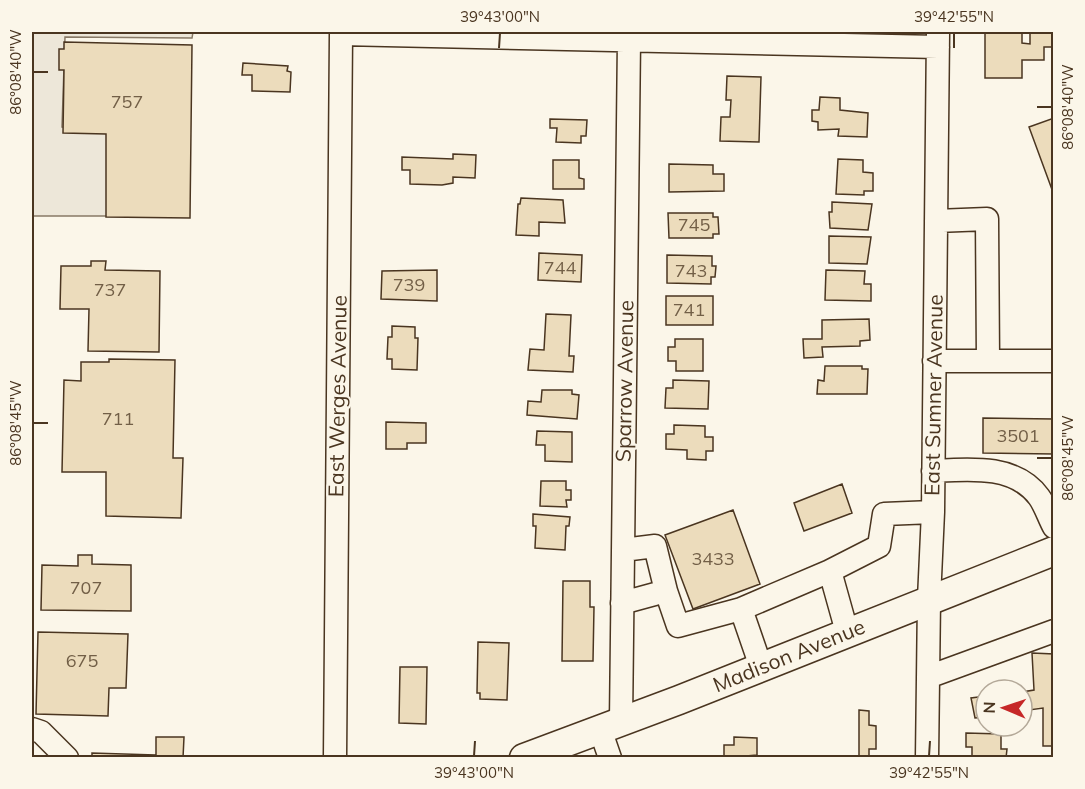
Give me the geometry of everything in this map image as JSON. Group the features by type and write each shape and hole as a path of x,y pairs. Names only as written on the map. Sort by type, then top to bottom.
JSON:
{"main road":[{"name":"Madison Avenue","path":"524,758 1053,551"}],"street":[{"name":"East Werges Avenue","path":"335,758 341,34 629,40"},
{"path":"629,40 938,39"},
{"name":"East Sumner Avenue","path":"927,758 929,599 933,512 938,39"},
{"name":"Sparrow Avenue","path":"610,758 610,726 622,603 629,40"},
{"path":"936,220 987,219 988,361"},
{"path":"934,361 1053,362"},
{"path":"933,471 977,468 1015,476 1039,496 1053,527"},
{"path":"623,550 655,546 666,591 678,626 741,609 830,571 879,546 884,514 933,512"},
{"path":"830,571 847,632"},
{"path":"622,603 666,591"},
{"path":"741,609 761,667"},
{"path":"928,677 1053,631"},
{"path":"32,729 41,732 67,757"}],"shaded area":[{"path":"32,32 193,32 192,38 65,37 62,127 107,128 107,216 32,216"}],"building":[{"path":"985,32 1022,32 1022,43 1030,44 1030,32 1054,32 1054,47 1044,47 1044,60 1022,60 1022,78 985,78"},
{"path":"64,42 192,45 190,218 106,217 106,134 63,133 64,70 59,70 59,49 64,49"},
{"path":"243,63 288,66 287,71 291,72 290,92 252,91 252,75 242,75"},
{"path":"727,76 761,77 759,142 720,141 721,117 730,117 731,100 726,100"},
{"path":"820,97 840,98 840,110 868,113 867,137 838,136 839,129 818,130 818,122 812,121 812,110 819,110"},
{"path":"1054,118 1054,195 1029,127"},
{"path":"550,119 587,120 586,136 581,136 581,143 556,142 557,128 550,128"},
{"path":"453,154 476,155 475,178 453,177 453,183 442,185 410,184 410,170 402,170 402,157 453,159"},
{"path":"838,159 863,160 863,172 873,173 873,191 864,191 864,195 836,194"},
{"path":"553,160 579,160 579,178 584,179 584,189 553,189"},
{"path":"669,164 713,165 713,174 724,174 724,191 669,192"},
{"path":"521,198 563,200 565,223 539,222 539,236 516,235 518,204"},
{"path":"832,202 872,204 868,230 830,228 829,212 832,212"},
{"path":"668,213 713,213 713,217 718,217 719,234 713,234 713,238 669,238"},
{"path":"829,236 871,237 867,264 829,263"},
{"path":"539,253 582,255 581,282 538,280"},
{"path":"667,255 712,256 712,266 716,266 715,277 711,277 711,284 667,283"},
{"path":"91,261 106,261 105,270 160,271 159,352 88,351 89,309 60,309 61,266 91,266"},
{"path":"437,270 437,301 381,299 382,271"},
{"path":"826,270 865,271 864,284 871,284 871,301 825,300"},
{"path":"666,296 713,296 713,325 666,325"},
{"path":"546,314 571,315 569,356 574,356 573,372 528,370 530,349 544,350"},
{"path":"869,319 870,340 860,341 860,346 822,347 823,357 804,358 803,339 822,339 822,320"},
{"path":"392,326 415,327 415,338 418,338 417,370 392,369 392,359 387,359 388,337 392,337"},
{"path":"675,339 703,339 703,371 676,371 676,361 668,361 668,347 675,347"},
{"path":"109,359 175,360 173,458 183,458 181,518 106,516 106,472 62,472 64,380 81,381 81,362 109,362"},
{"path":"825,366 862,366 862,369 868,369 867,394 817,394 818,380 824,381"},
{"path":"673,380 709,381 708,409 665,408 666,388 673,388"},
{"path":"542,390 572,390 572,394 579,395 577,419 527,415 528,401 541,402"},
{"path":"983,418 1054,419 1054,454 983,453"},
{"path":"386,422 426,423 426,443 407,443 407,449 386,449"},
{"path":"674,425 705,426 705,437 713,437 713,451 706,451 706,460 687,459 687,450 666,449 666,434 674,434"},
{"path":"537,431 572,432 572,462 545,461 545,445 536,445"},
{"path":"541,481 566,481 566,490 571,490 571,500 566,500 567,507 540,506"},
{"path":"842,484 852,513 804,531 794,503"},
{"path":"733,510 760,584 693,609 665,535"},
{"path":"533,514 570,517 569,526 566,526 565,550 535,548 536,526 533,526"},
{"path":"78,555 92,555 92,564 131,565 131,611 41,610 42,565 78,566"},
{"path":"563,581 590,581 590,607 594,607 593,661 562,661"},
{"path":"38,632 128,634 126,688 109,688 108,716 36,714"},
{"path":"478,642 509,643 507,700 480,699 480,693 477,693"},
{"path":"1032,653 1054,654 1054,746 1043,746 1043,708 1034,709"},
{"path":"400,667 427,667 426,724 399,723"},
{"path":"971,698 974,698 974,713"},
{"path":"859,710 869,711 869,725 876,726 876,749 869,749 869,758 859,758"},
{"path":"966,733 974,733 974,738 1001,738 1001,749 1007,749 1006,758 972,758 972,747 966,747"},
{"path":"156,737 184,737 183,758 92,758 92,753 156,755"},
{"path":"734,737 757,738 757,755 724,758 724,745 734,745"}]}
